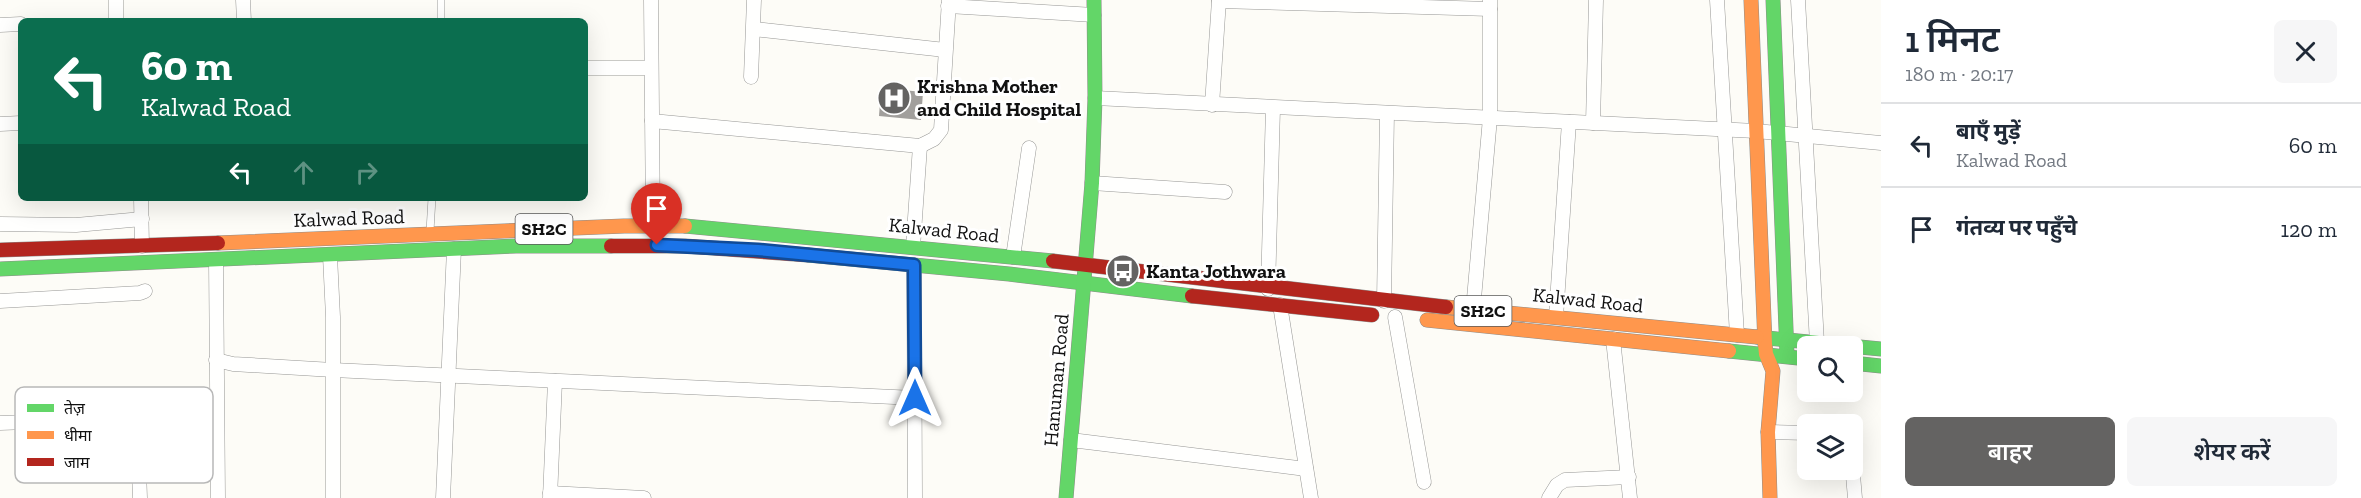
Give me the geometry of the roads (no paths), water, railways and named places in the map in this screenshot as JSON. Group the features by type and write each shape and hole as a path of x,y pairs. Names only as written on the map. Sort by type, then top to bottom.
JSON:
{"main road":[{"name":"Hanuman Road","path":"1066,498 1092,183 1095,0"},
{"path":"1751,0 1765,338 1766,354 1773,371 1768,432 1770,498"},
{"path":"1773,0 1787,357 1773,371"},
{"name":"Kalwad Road","path":"0,250 206,244 653,225 681,226 913,246 1268,289 1797,341"},
{"path":"679,246 681,226"},
{"path":"206,244 211,260"},
{"name":"Kalwad Road","path":"0,269 454,249 613,244 679,246 758,250 914,265 1797,358"},
{"name":"Kalwad Road","path":"1863,347 1881,349"},
{"path":"1863,364 1881,366"}],"street":[{"path":"116,0 116,18"},
{"path":"243,0 244,18"},
{"path":"651,0 653,225"},
{"path":"751,77 754,0"},
{"path":"1593,123 1596,0"},
{"path":"1717,0 1737,335"},
{"path":"1798,0 1817,336"},
{"path":"1212,105 1219,1 1490,5 1490,118 1473,310"},
{"path":"652,121 920,146 934,139 941,129 948,3 1094,15"},
{"path":"0,24 18,24"},
{"path":"754,29 945,50"},
{"path":"588,69 651,68"},
{"path":"1095,98 1756,131 1881,143"},
{"path":"1268,289 1273,108"},
{"path":"1384,301 1387,113"},
{"path":"1556,317 1569,122"},
{"path":"0,124 18,123"},
{"path":"913,246 920,146"},
{"path":"1013,257 1029,148"},
{"path":"1092,183 1225,192"},
{"path":"141,201 142,246"},
{"path":"0,224 76,225 142,219"},
{"path":"442,498 454,249"},
{"path":"330,255 333,498"},
{"path":"211,260 216,360 218,498"},
{"path":"914,265 915,498"},
{"path":"0,301 145,291"},
{"path":"1280,305 1311,498"},
{"path":"1406,318 1424,482"},
{"path":"1613,339 1630,498"},
{"path":"216,360 234,364 333,370 915,398"},
{"path":"555,381 550,496 644,498"},
{"path":"0,423 15,422"},
{"path":"1768,432 1797,433"},
{"path":"1071,440 1306,469"},
{"path":"1549,498 1557,485 1565,480 1629,477"},
{"path":"1853,480 1855,498"},
{"path":"139,483 140,498"}],"lane":[{"path":"441,0 441,18"},
{"path":"430,234 432,201"}],"place":[{"name":"Krishna Mother and Child Hospital","path":"894,98"},
{"name":"Kanta Jothwara","path":"1123,271"}]}
